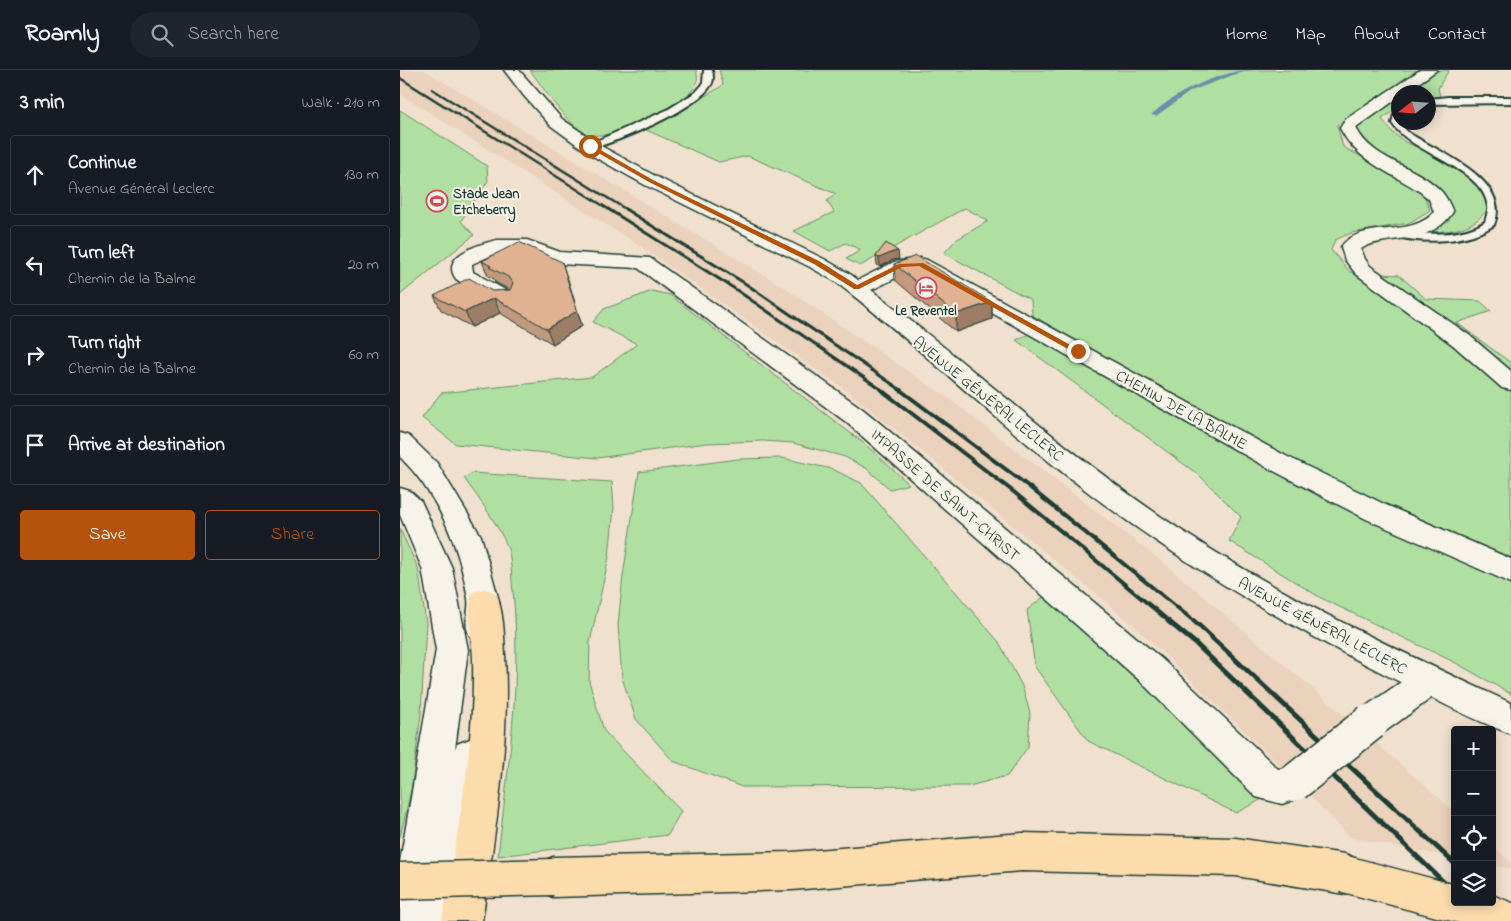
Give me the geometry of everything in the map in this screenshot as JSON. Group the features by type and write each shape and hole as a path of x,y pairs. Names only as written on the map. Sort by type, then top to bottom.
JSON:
{"highway":[{"path":"462,921 488,740 489,633 484,601"},
{"path":"400,880 792,871 1022,852 1236,857 1346,874 1484,911 1509,921"}],"street":[{"name":"AVENUE GÉNÉRAL LECLERC","path":"511,70 556,122 590,146 651,181 817,262 856,288 1047,446 1159,530 1245,586 1430,681"},
{"path":"1430,70 1352,122 1348,128 1350,136 1360,146 1419,182 1437,197 1444,212 1441,218 1432,224 1416,230 1363,240 1351,247 1355,261 1363,270 1461,340 1511,383"},
{"name":"IMPASSE DE SAINT-CHRIST","path":"506,299 462,275 462,262 478,253 497,246 527,246 557,258 643,262 855,416 1151,670 1269,785 1282,787 1294,783 1371,722 1430,681"},
{"name":"CHEMIN DE LA BALME","path":"856,288 901,266 920,264 1277,462 1376,512 1511,572"},
{"path":"400,442 428,469 467,536 484,601 471,751 442,921"},
{"path":"400,498 411,508 437,568 452,650 425,836 406,921"},
{"path":"1430,681 1511,719"},
{"path":"1430,681 1511,733"}],"lane":[{"path":"590,146 632,130 677,108 698,94 707,84 710,77 708,70"},
{"path":"1436,101 1511,100"},
{"path":"1395,234 1445,236 1477,230 1489,224 1499,214 1502,204 1498,188 1484,174 1408,137 1402,130"}],"shaded area":[{"path":"400,70 424,70 782,286 948,398 1160,560 1345,716 1451,809 1451,857 1351,838 1281,766 1129,621 853,395 643,248 400,94"},
{"path":"1496,849 1511,862 1511,869 1496,866"}],"green space":[{"path":"530,70 696,70 697,79 694,88 686,96 659,114 626,129 610,134 596,135 585,133 569,120"},
{"path":"719,70 1449,70 1438,88 1440,97 1436,98 1436,85 1391,85 1391,113 1382,119 1393,133 1405,142 1467,169 1492,203 1471,224 1454,230 1424,233 1449,221 1450,212 1363,142 1357,127 1369,120 1350,117 1337,125 1343,147 1405,180 1424,195 1430,210 1409,223 1351,233 1335,240 1331,250 1350,272 1399,275 1426,299 1480,301 1491,311 1457,323 1511,363 1511,694 1456,663 1321,598 1229,541 1241,517 1200,476 1016,340 1029,334 1183,422 1335,505 1347,489 1232,430 1032,315 1031,300 944,253 956,240 988,221 965,208 860,266 846,259 861,250 846,243 830,251 794,231 834,212 827,201 836,194 748,156 719,162 646,130 723,84"},
{"name":"Stade Jean Etcheberry","path":"400,110 487,166 488,181 461,221 474,235 400,295"},
{"path":"652,291 670,295 866,445 909,484 890,489 866,468 845,457 793,443 763,441 707,443 597,458 456,444 422,418 441,393 592,377 637,344 593,322 604,309"},
{"path":"782,458 832,469 861,483 999,642 1022,686 1030,713 1028,747 1007,776 969,786 742,787 673,761 636,719 622,678 618,625 623,576 639,472 738,459"},
{"path":"472,473 612,482 614,507 609,557 590,642 589,681 604,731 681,811 668,835 498,856 510,757 515,690 515,624 511,564 504,540 482,503 464,478"},
{"path":"400,529 418,568 426,623 421,714 411,791 400,837"},
{"path":"1046,595 1130,671 1262,799 1236,813 1088,741 1035,667 1027,610"}],"building":[{"path":"519,242 562,262 577,311 547,329 494,298 465,312 434,296 469,278 492,291 510,290 513,283 510,278 482,261"},
{"path":"886,243 898,251 879,258 876,256"},
{"path":"916,256 992,302 956,314 894,264"}],"waterway":[{"path":"1154,115 1189,90 1231,74 1249,70"}],"railway":[{"path":"400,78 610,210"},
{"path":"432,89 627,210"},
{"path":"608,209 735,289 882,390"},
{"path":"625,209 746,284 901,390"},
{"path":"880,389 1015,493 1170,622"},
{"path":"899,389 1028,486 1195,622"},
{"path":"1168,621 1195,643 1451,889"},
{"path":"1194,621 1452,861"},
{"path":"1496,903 1511,917"},
{"path":"1469,906 1484,921"}],"place":[{"name":"Stade Jean Etcheberry","path":"437,201"},
{"name":"Le Reventel","path":"926,288"}],"route":[{"path":"590,146 651,181 817,262 856,288 901,266 920,264 1078,351"}]}
